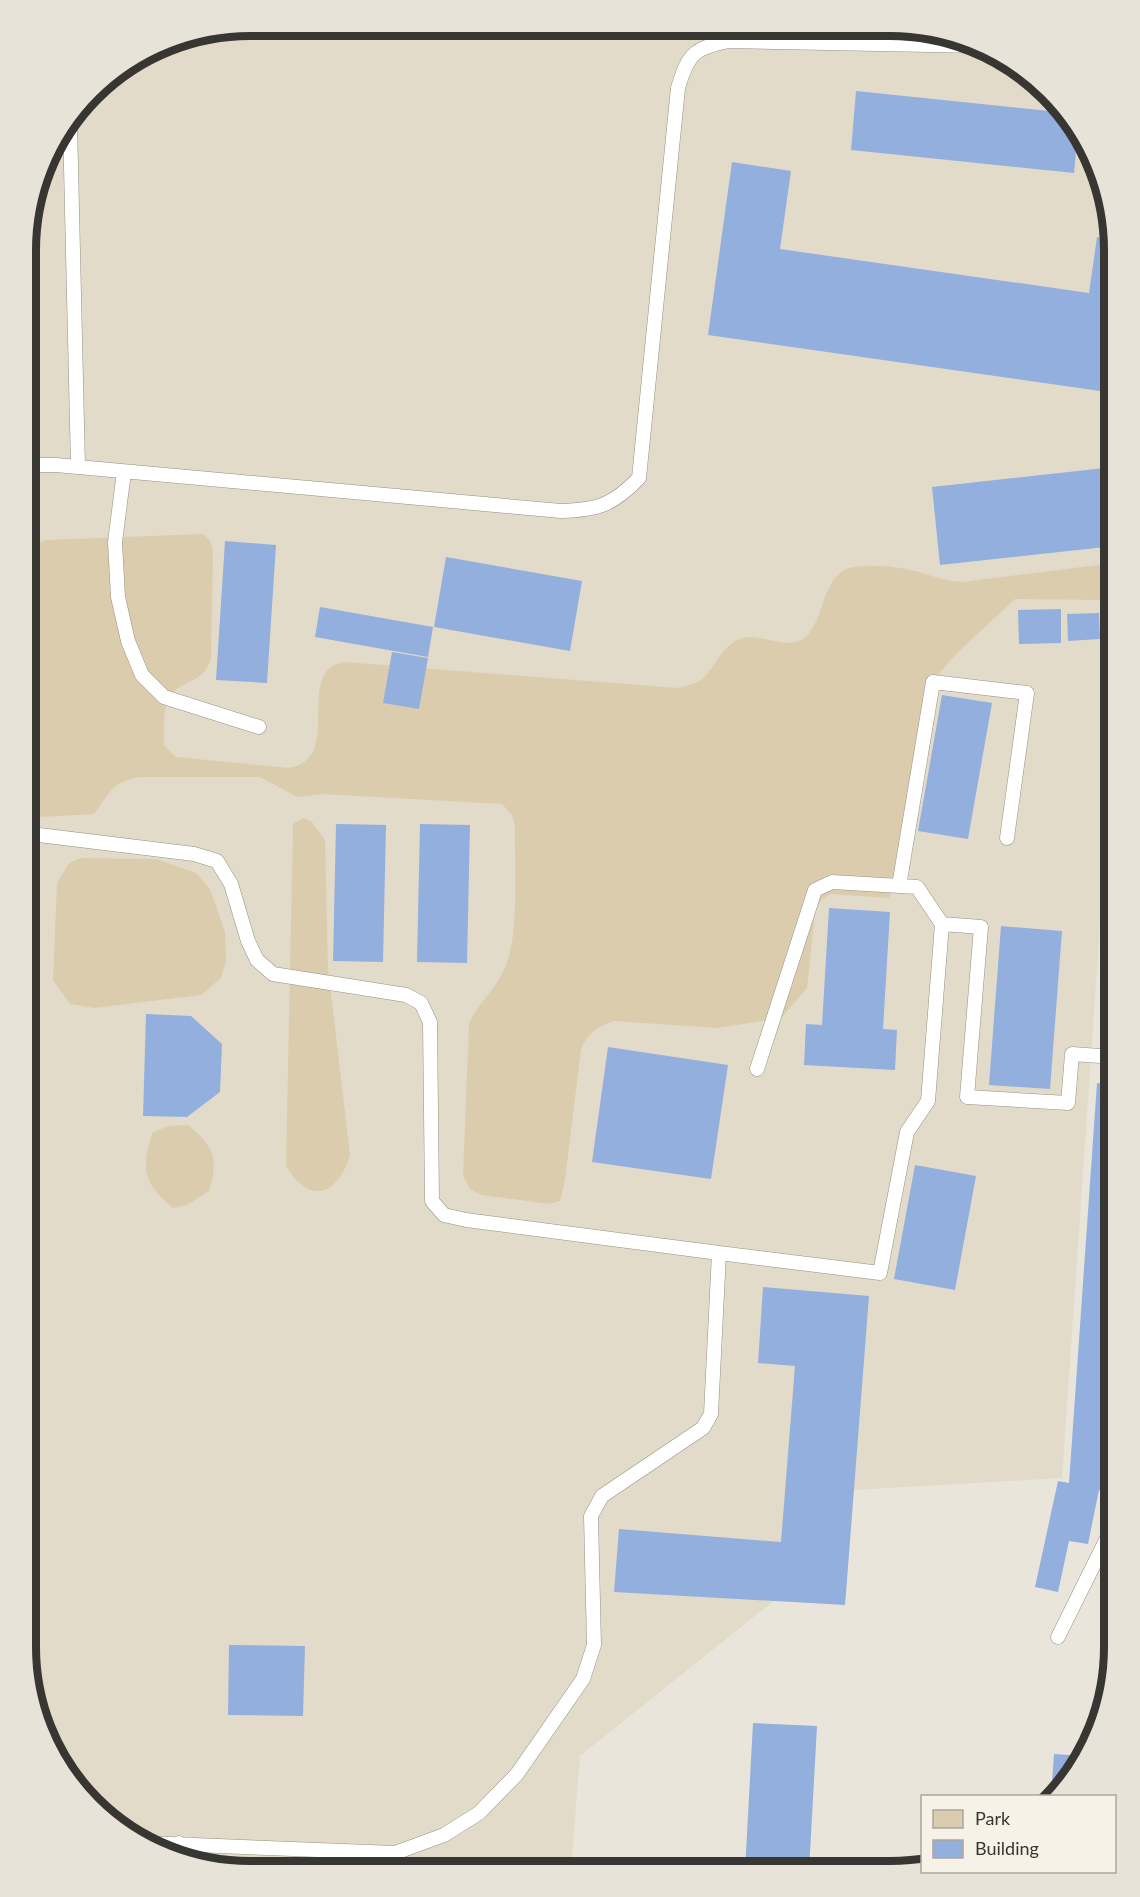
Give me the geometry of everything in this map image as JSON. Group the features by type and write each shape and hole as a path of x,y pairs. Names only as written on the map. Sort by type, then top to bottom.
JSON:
{"lane":[{"path":"36,465 78,467 561,511 591,510 619,498 639,478 678,88 686,62 703,46 729,41 954,45"},
{"path":"70,134 78,467"},
{"path":"124,472 115,542 118,597 128,641 142,675 164,697 259,727"},
{"path":"899,886 933,682 1027,693 1006,838"},
{"path":"36,835 194,854 217,861 231,884 248,941 257,960 273,974 406,995 421,1003 430,1022 432,1201 444,1215 466,1220 880,1273 907,1132 928,1101 942,924 917,887 832,882 815,890 757,1070"},
{"path":"942,924 981,927 967,1097 1068,1103 1072,1054 1104,1056"},
{"path":"164,1843 395,1853 444,1835 479,1813 517,1774 583,1679 594,1645 591,1516 602,1496 703,1428 711,1414 719,1253"},
{"path":"1058,1637 1104,1544"},
{"path":"178,1849 179,1843"}],"shaded area":[{"path":"236,36 904,36 932,40 959,47 985,58 1009,72 1031,89 1068,131 1088,168 1097,194 1104,236 1104,868 1062,1478 854,1490 845,1605 775,1600 580,1756 572,1861 236,1861 194,1854 168,1845 131,1825 109,1808 72,1766 52,1729 43,1703 36,1661 36,236 43,194 52,168 72,131 89,109 131,72 168,52 194,43"}],"green space":[{"path":"203,534 209,539 213,549 211,658 202,674 181,686 170,697 164,721 164,745 176,757 289,768 304,762 313,752 317,738 319,691 323,677 331,667 344,662 677,688 697,682 704,677 722,653 733,642 740,639 747,637 788,643 803,639 816,622 835,578 843,571 854,567 897,568 961,582 1104,564 1104,604 1101,600 1015,599 956,654 937,676 909,842 889,898 831,894 822,899 815,912 807,988 781,1018 717,1028 613,1021 594,1031 581,1049 565,1180 560,1201 550,1204 481,1195 470,1189 463,1175 469,1024 504,970 512,939 515,900 515,827 512,815 502,804 323,794 297,797 260,777 140,777 123,782 112,789 94,814 40,817 36,808 36,544 45,540"},
{"path":"303,818 312,822 325,840 328,968 350,1155 345,1169 331,1187 314,1191 304,1187 295,1179 286,1166 293,824"},
{"path":"81,858 156,859 196,873 210,889 225,932 226,961 221,978 201,995 94,1008 70,1004 53,980 57,883 69,863"},
{"path":"188,1125 209,1147 214,1161 214,1170 209,1191 187,1205 173,1208 150,1183 146,1166 147,1156 153,1132 169,1126"}],"building":[{"path":"856,91 1053,111 1077,146 1074,173 851,150"},
{"path":"732,162 791,171 780,249 1089,293 1097,237 1104,238 1104,392 708,335"},
{"path":"1104,468 1104,547 940,565 932,487"},
{"path":"225,541 276,545 267,683 216,680"},
{"path":"446,557 582,581 570,651 434,627"},
{"path":"320,607 433,627 428,657 315,637"},
{"path":"1061,609 1061,643 1019,644 1018,610"},
{"path":"1099,613 1100,639 1068,641 1067,614"},
{"path":"392,652 428,658 419,709 383,703"},
{"path":"942,695 992,703 968,839 918,831"},
{"path":"336,824 386,825 383,962 333,961"},
{"path":"420,824 470,825 467,963 417,962"},
{"path":"829,908 890,912 883,1029 897,1030 895,1070 804,1065 806,1024 822,1025"},
{"path":"1001,926 1062,931 1050,1089 989,1085"},
{"path":"146,1014 191,1016 222,1044 220,1092 187,1117 143,1116"},
{"path":"608,1047 728,1065 711,1179 592,1162"},
{"path":"1097,1083 1104,1084 1104,1490 1099,1490 1088,1544 1069,1541 1058,1592 1035,1587 1058,1481 1069,1483"},
{"path":"915,1165 976,1176 955,1290 894,1279"},
{"path":"763,1287 869,1296 845,1605 614,1592 619,1529 781,1542 795,1366 758,1363"},
{"path":"1104,1640 1104,1661 1101,1679"},
{"path":"229,1645 305,1646 303,1716 228,1715"},
{"path":"753,1723 817,1726 810,1861 746,1861"},
{"path":"1054,1754 1074,1755 1068,1766 1052,1787"}]}
